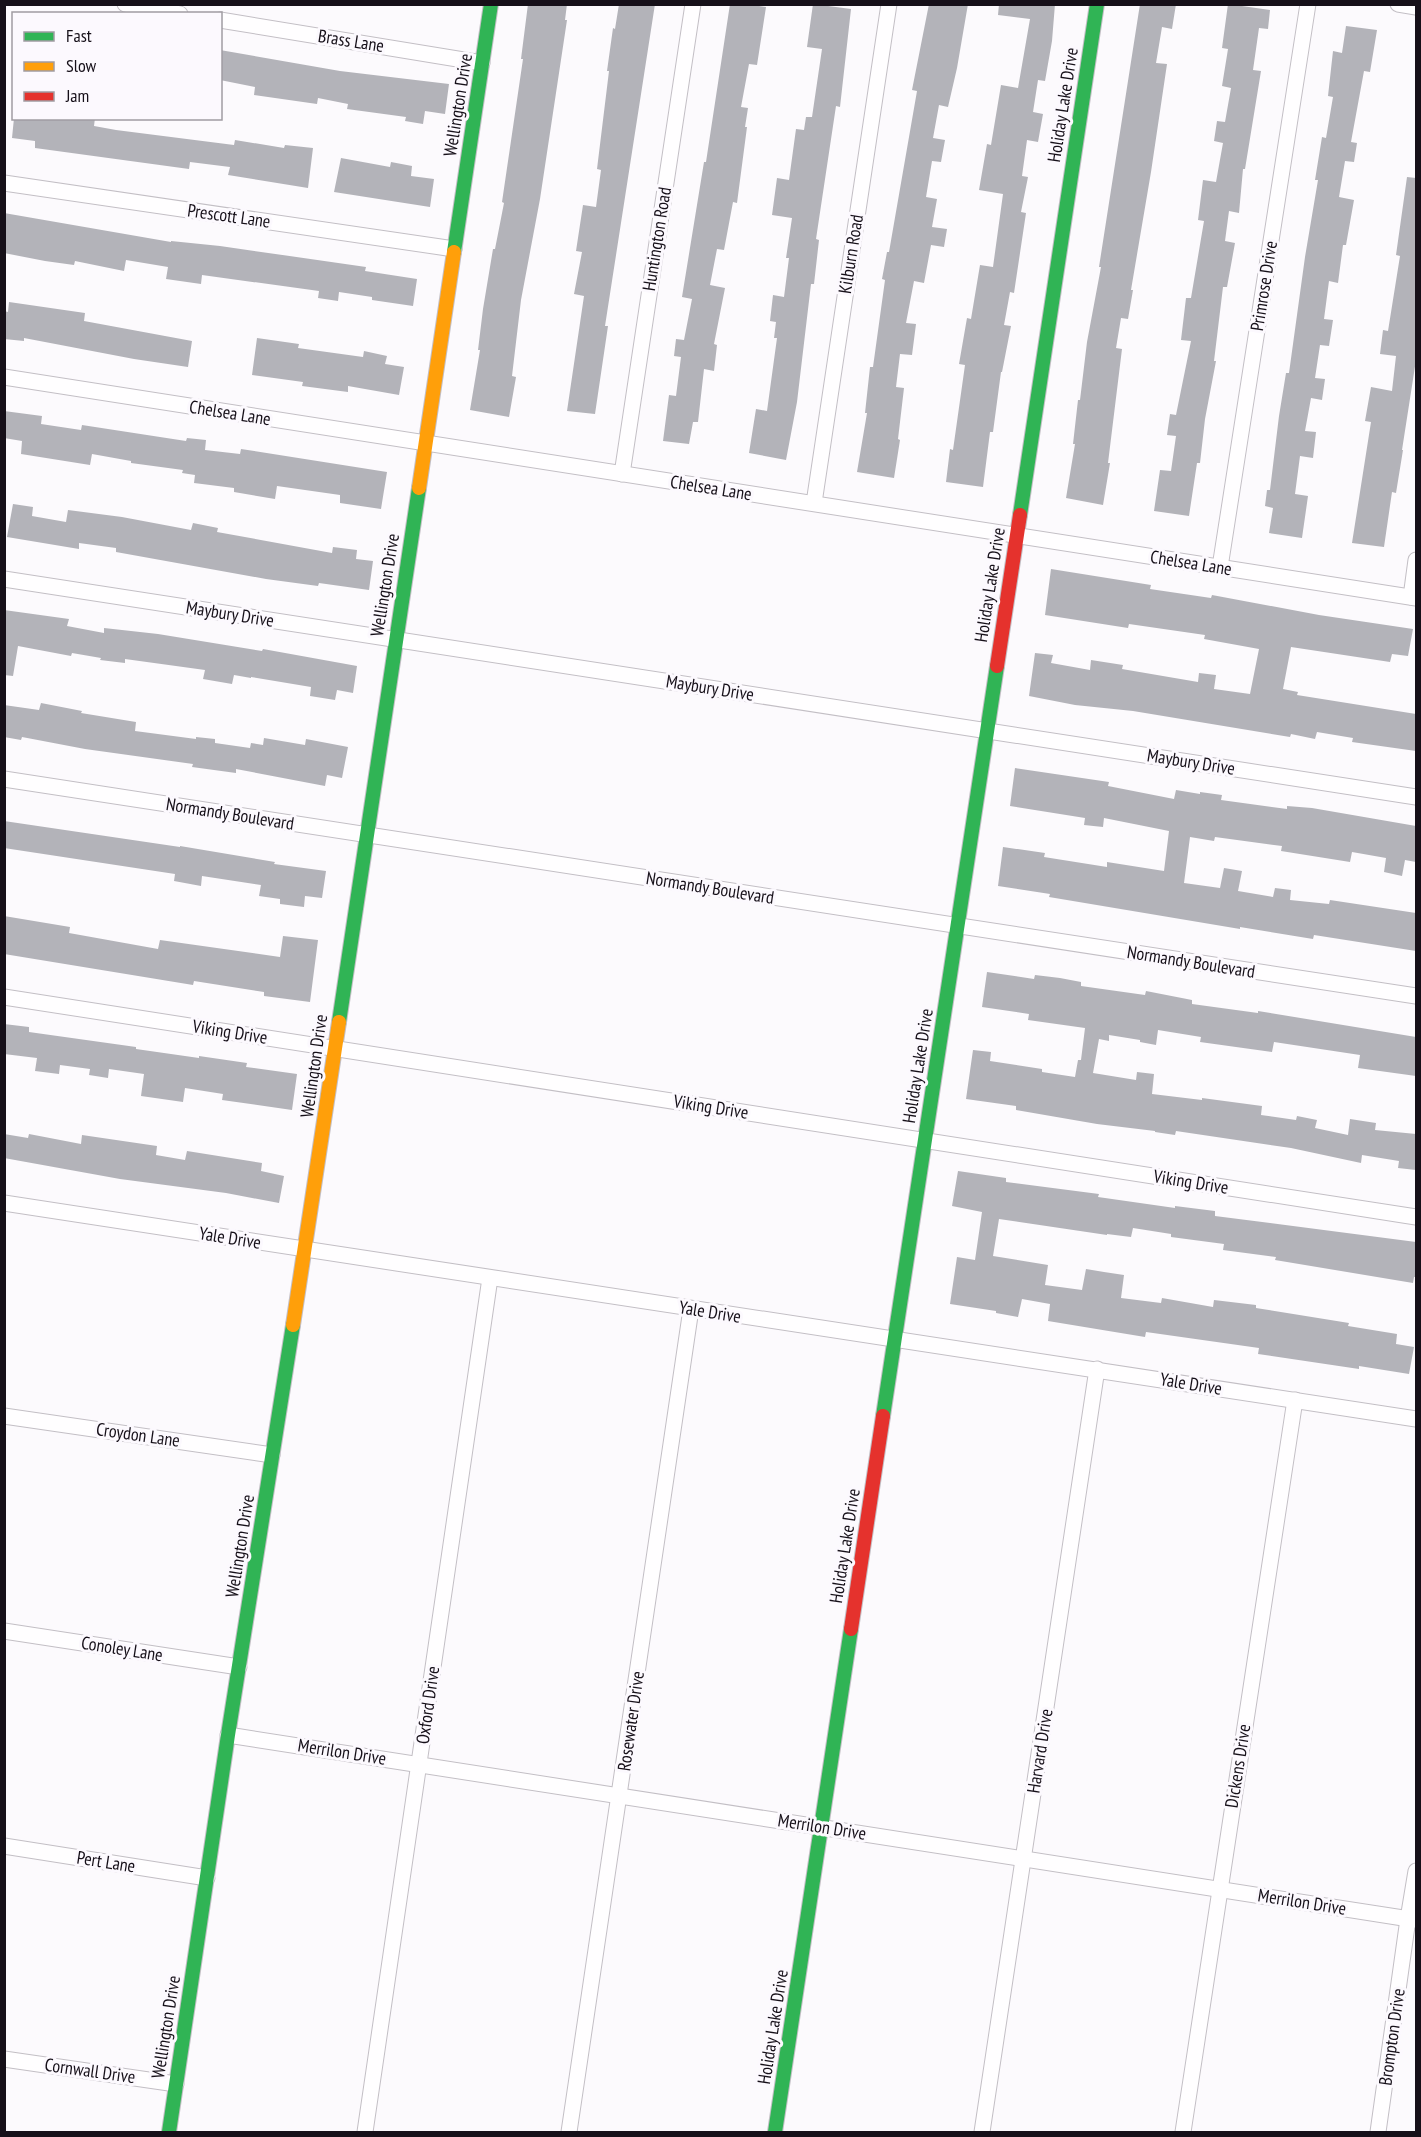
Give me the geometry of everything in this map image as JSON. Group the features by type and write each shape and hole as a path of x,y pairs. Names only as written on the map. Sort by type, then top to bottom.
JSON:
{"street":[{"path":"125,4 169,12"},
{"name":"Wellington Drive","path":"169,2133 228,1735 305,1250 491,4"},
{"name":"Huntington Road","path":"622,474 693,4"},
{"name":"Kilburn Road","path":"814,503 889,4"},
{"name":"Holiday Lake Drive","path":"775,2133 1097,4"},
{"name":"Primrose Drive","path":"1220,567 1308,4"},
{"path":"1398,4 1416,7"},
{"name":"Brass Lane","path":"222,20 482,63"},
{"name":"Prescott Lane","path":"4,183 454,249"},
{"name":"Chelsea Lane","path":"4,377 1414,597"},
{"path":"1414,597 1416,560"},
{"name":"Maybury Drive","path":"4,579 1416,797"},
{"name":"Normandy Boulevard","path":"4,779 1416,996"},
{"name":"Viking Drive","path":"4,997 1416,1217"},
{"name":"Yale Drive","path":"4,1203 1416,1419"},
{"name":"Oxford Drive","path":"365,2133 490,1278"},
{"name":"Rosewater Drive","path":"569,2133 691,1309"},
{"name":"Harvard Drive","path":"982,2133 1097,1369"},
{"name":"Dickens Drive","path":"1183,2133 1295,1400"},
{"name":"Croydon Lane","path":"4,1416 272,1455"},
{"name":"Conoley Lane","path":"4,1631 239,1667"},
{"name":"Merrilon Drive","path":"228,1735 1412,1919"},
{"name":"Pert Lane","path":"4,1846 207,1878"},
{"name":"Brompton Drive","path":"1378,2133 1412,1919 1416,1871"},
{"name":"Cornwall Drive","path":"4,2059 176,2084"}],"building":[{"path":"528,4 567,4 565,20 567,20 540,199 521,300 512,376 516,377 509,417 470,410 480,350 478,350 483,309 493,249 495,249 504,203 502,202 523,59 521,59"},
{"path":"619,4 655,4 605,326 608,326 595,414 567,411 584,296 574,294 582,252 576,251 583,205 596,207 601,170 597,169 609,71 607,71"},
{"path":"730,4 759,4 759,6 766,7 757,65 749,64 741,107 748,108 737,203 733,202 724,250 717,249 710,285 725,288 714,344 717,345 714,371 704,369 698,422 693,422 689,444 663,441 669,395 676,396 681,357 674,356 676,339 684,340 692,299 682,297 704,162 706,162"},
{"path":"813,4 851,9 840,107 836,106 816,239 819,240 814,284 811,284 797,402 786,460 749,453 756,409 767,411 777,338 774,338 776,322 770,321 773,295 784,297 789,258 786,258 792,218 772,215 777,178 789,180 796,129 804,130 806,117 812,117 822,49 807,47"},
{"path":"929,4 968,4 948,107 939,105 933,138 945,140 941,162 932,161 926,197 937,199 932,227 947,229 944,247 931,245 924,283 914,281 906,323 916,324 912,355 900,354 896,387 904,388 894,478 857,472 867,413 865,413 870,367 873,367 885,280 882,279 887,252 889,252 917,91 912,90"},
{"path":"999,4 1055,4 1045,81 1038,80 1033,112 1043,114 1038,142 1027,140 1022,176 1028,177 1021,212 1026,213 1014,293 1010,292 1004,325 1011,326 1001,372 993,432 990,432 983,487 946,482 965,365 959,364 967,318 971,319 980,265 993,267 1003,194 979,190 987,144 991,145 1001,85 1018,88 1030,19 998,15"},
{"path":"1140,4 1176,4 1172,29 1162,27 1156,63 1167,64 1128,319 1121,318 1116,348 1122,349 1108,463 1110,463 1103,505 1066,498 1075,444 1073,444 1078,400 1080,400 1087,342 1101,267 1099,267"},
{"path":"1228,4 1270,10 1268,29 1259,28 1253,70 1261,71 1245,169 1243,169 1239,213 1229,211 1225,241 1235,243 1227,287 1223,287 1214,361 1216,361 1189,516 1154,511 1160,470 1171,471 1176,436 1167,435 1170,414 1176,415 1191,341 1181,340 1186,298 1191,298 1204,221 1198,220 1203,180 1216,182 1223,143 1214,141 1217,121 1225,122 1231,88 1222,86 1228,49 1222,48"},
{"path":"1346,26 1377,30 1370,72 1364,71 1351,142 1357,143 1354,162 1345,161 1339,197 1354,200 1346,245 1343,245 1338,283 1329,281 1324,319 1333,320 1329,346 1320,345 1315,378 1325,379 1322,400 1311,398 1305,431 1316,432 1313,458 1300,456 1295,494 1308,496 1302,538 1269,533 1273,508 1265,506 1267,490 1270,490 1286,373 1289,373 1318,180 1315,180 1322,137 1326,138 1333,97 1328,96 1333,51 1342,53"},
{"path":"222,50 340,71 449,84 445,114 425,111 423,124 405,121 406,117 347,109 348,104 318,98 317,104 254,95 255,87 222,80"},
{"path":"14,120 95,120 94,126 116,130 234,145 235,140 284,148 285,145 313,148 308,188 228,175 230,167 190,162 189,169 35,148 35,141 12,138"},
{"path":"341,158 390,167 391,162 412,166 411,176 434,179 430,207 334,192"},
{"path":"1407,177 1416,178 1416,360 1396,493 1392,492 1384,547 1352,543 1371,422 1365,421 1371,387 1392,391 1396,356 1380,354 1383,330 1388,331 1400,256 1396,255"},
{"path":"4,213 171,242 220,246 366,267 365,271 417,279 413,306 339,292 338,301 318,298 319,291 202,275 201,284 166,279 168,267 126,260 124,271 75,261 74,265 4,253"},
{"path":"9,302 85,313 84,321 192,341 188,367 24,338 24,341 4,339 4,311 8,312"},
{"path":"257,338 299,344 298,348 363,357 364,351 387,356 385,364 404,367 399,395 348,386 348,392 302,386 303,382 252,375"},
{"path":"4,411 42,416 41,424 81,430 82,425 186,441 187,438 206,440 205,450 240,454 241,449 387,472 381,509 340,503 340,495 277,486 275,499 234,492 234,488 194,483 195,475 182,473 183,470 131,463 131,461 92,454 90,465 21,454 22,441 4,438"},
{"path":"13,504 33,507 32,516 66,522 68,510 191,530 193,523 218,528 217,532 332,553 333,547 357,550 356,559 373,561 369,590 266,579 116,552 116,548 79,543 79,549 7,537"},
{"path":"1051,569 1151,585 1150,589 1211,598 1212,595 1319,615 1413,629 1408,656 1392,654 1390,662 1291,647 1283,689 1298,692 1297,695 1416,714 1416,751 1352,742 1353,738 1317,732 1315,739 1291,734 1290,737 1029,696 1035,653 1053,655 1051,663 1090,670 1091,660 1123,665 1122,669 1198,682 1199,673 1216,675 1214,689 1250,694 1259,649 1204,639 1205,635 1129,624 1128,628 1045,615"},
{"path":"4,610 69,619 67,626 104,633 104,628 158,634 262,651 263,649 357,666 353,693 337,690 335,700 310,696 311,687 234,675 232,684 203,679 205,670 125,659 125,663 100,660 101,658 72,653 71,656 18,646 13,676 4,675"},
{"path":"41,703 82,711 81,713 136,722 135,731 196,739 196,737 215,739 215,743 250,748 251,743 263,745 264,738 305,745 306,739 348,747 342,778 327,775 325,786 236,769 236,773 192,767 193,764 85,749 22,737 21,740 4,737 4,705 39,710"},
{"path":"1015,768 1109,782 1108,786 1174,799 1176,790 1200,794 1200,792 1222,795 1221,800 1287,809 1287,806 1312,808 1416,826 1416,862 1405,860 1402,876 1384,872 1386,858 1352,852 1350,862 1281,851 1282,846 1215,837 1214,841 1190,837 1184,883 1220,888 1224,868 1242,871 1238,891 1273,897 1275,888 1291,890 1290,900 1329,904 1330,900 1416,913 1416,951 1314,935 1313,939 1240,927 1240,929 1049,897 1050,894 998,886 1003,847 1045,853 1044,857 1107,867 1107,862 1164,871 1169,831 1104,818 1103,827 1084,825 1085,818 1010,806"},
{"path":"4,821 180,846 275,862 274,864 326,871 322,898 305,896 304,907 280,904 280,899 259,896 261,885 202,876 201,886 174,881 175,874 4,848"},
{"path":"4,916 70,927 69,933 158,949 160,940 280,957 283,936 318,940 310,1002 264,996 264,992 194,981 193,985 4,954"},
{"path":"987,972 1034,979 1035,975 1060,978 1081,982 1081,986 1145,995 1146,991 1192,1000 1192,1004 1258,1013 1258,1011 1416,1037 1416,1076 1358,1068 1360,1055 1274,1042 1272,1052 1200,1042 1201,1037 1158,1030 1156,1045 1109,1035 1109,1041 1099,1039 1093,1073 1136,1080 1137,1072 1154,1074 1152,1094 1262,1106 1261,1115 1296,1120 1297,1116 1317,1120 1315,1128 1348,1135 1350,1119 1376,1123 1375,1130 1416,1134 1416,1170 1398,1168 1399,1161 1362,1155 1361,1163 1291,1148 1176,1131 1175,1135 1097,1124 1016,1110 1016,1106 966,1099 973,1050 991,1052 990,1061 1075,1077 1078,1060 1081,1060 1085,1028 1028,1020 1029,1014 982,1007"},
{"path":"4,1024 29,1027 29,1032 199,1058 199,1056 247,1063 246,1067 297,1074 292,1110 222,1100 223,1094 185,1088 183,1102 141,1096 144,1074 109,1069 108,1078 89,1075 90,1069 60,1065 59,1074 35,1071 37,1058 4,1054"},
{"path":"4,1134 28,1138 29,1134 81,1144 82,1135 157,1146 156,1155 185,1160 187,1151 262,1163 261,1171 284,1176 279,1203 226,1193 120,1179 4,1158"},
{"path":"958,1171 1006,1178 1006,1182 1099,1194 1098,1197 1215,1211 1215,1216 1416,1242 1416,1277 1413,1283 1275,1260 1276,1257 1223,1250 1224,1244 1171,1237 1171,1234 1133,1228 1131,1237 999,1219 993,1256 1048,1265 1045,1285 1082,1290 1086,1269 1124,1275 1121,1298 1161,1303 1162,1298 1213,1307 1214,1300 1256,1305 1256,1308 1349,1323 1348,1326 1397,1334 1396,1344 1414,1347 1409,1374 1258,1354 1259,1348 1146,1332 1145,1337 1048,1321 1050,1304 1022,1299 1018,1317 950,1304 957,1257 975,1260 982,1212 952,1206"}],"traffic: fast":[{"path":"454,252 491,4"},
{"path":"1020,515 1097,4"},
{"path":"339,1022 419,488"},
{"path":"883,1416 997,666"},
{"path":"169,2132 228,1735 293,1325"},
{"path":"775,2132 851,1629"}],"traffic: slow":[{"path":"419,488 454,252"},
{"path":"293,1325 339,1022"}],"traffic: jam":[{"path":"997,666 1020,515"},
{"path":"851,1629 883,1416"}]}
